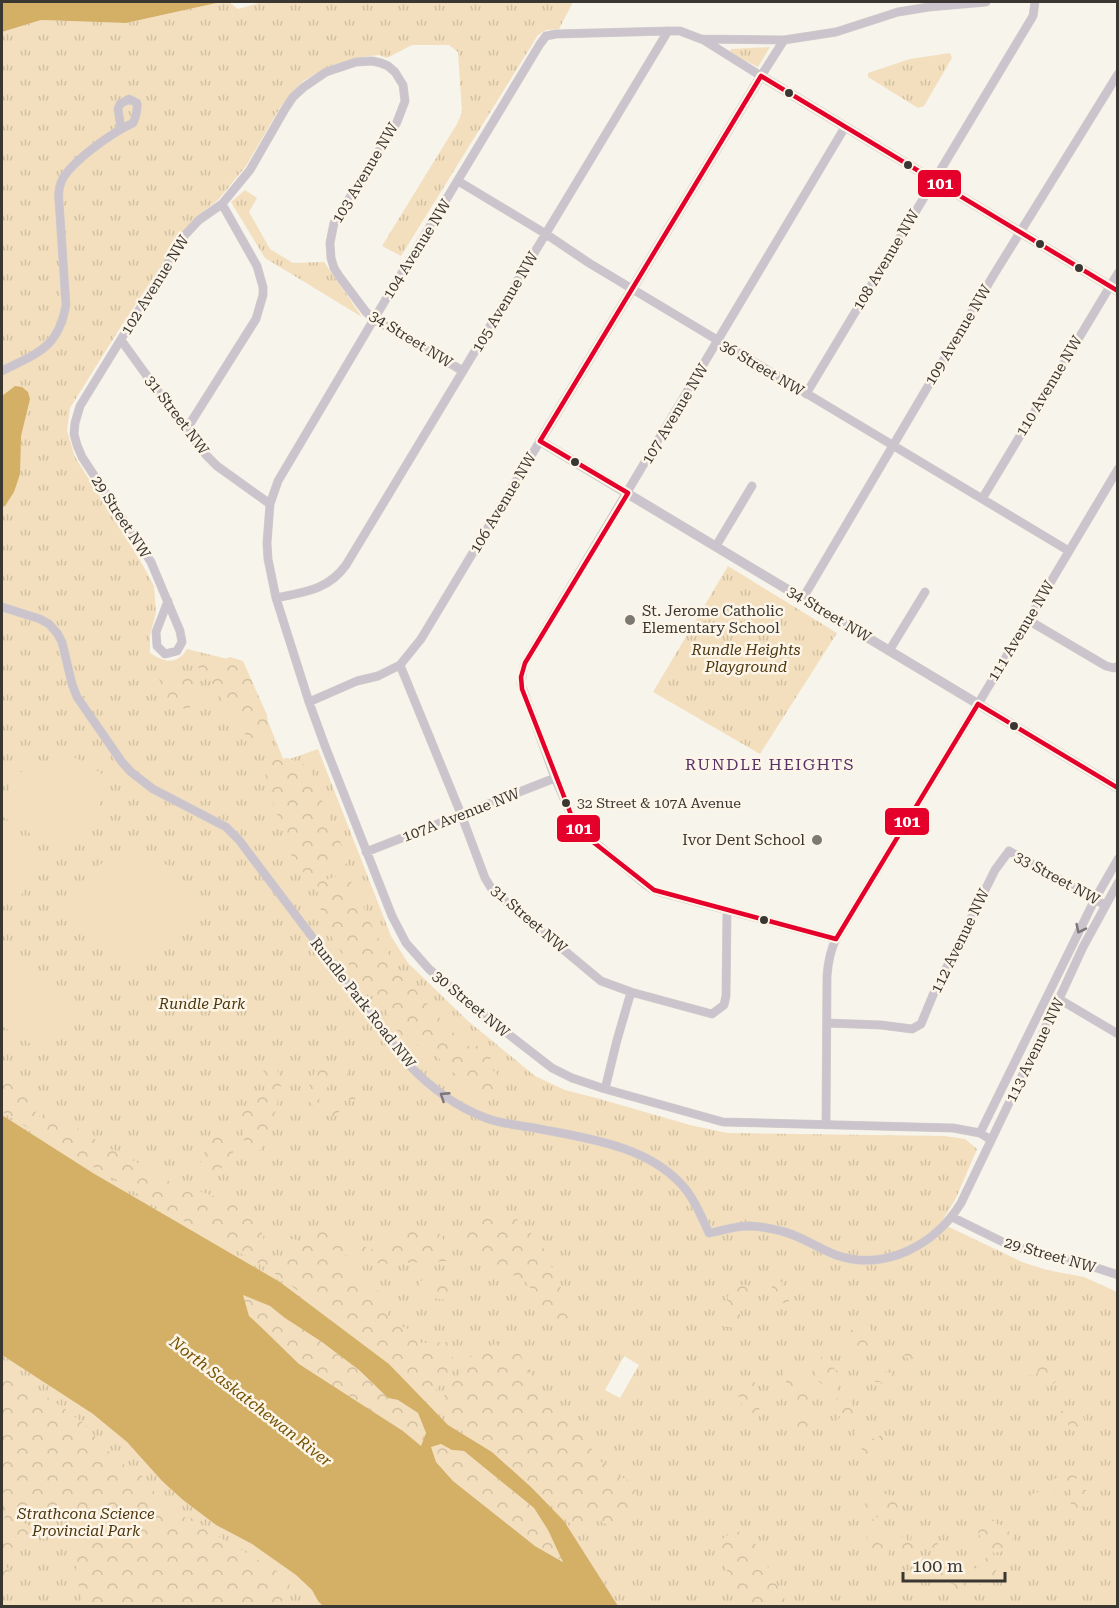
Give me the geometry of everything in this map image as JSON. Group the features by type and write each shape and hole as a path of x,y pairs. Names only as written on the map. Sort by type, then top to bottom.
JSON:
{"street":[{"path":"701,39 784,40 836,32 898,12 986,2"},
{"name":"108 Avenue NW","path":"806,394 1033,15 1035,2"},
{"path":"668,31 680,31 701,39 1113,289"},
{"name":"104 Avenue NW","path":"270,504 286,466 546,36 668,31"},
{"name":"105 Avenue NW","path":"276,598 311,591 332,581 340,573 668,31"},
{"name":"106 Avenue NW","path":"309,702 357,681 378,676 400,665 421,639 784,40"},
{"name":"102 Avenue NW","path":"74,434 80,406 186,235 199,220 222,204 250,170 293,97 326,72 347,65 364,61 381,63 395,72"},
{"name":"103 Avenue NW","path":"339,276 331,258 330,243 334,223 397,122 405,101 403,85 395,72"},
{"name":"109 Avenue NW","path":"803,598 1020,232 1118,74"},
{"name":"107 Avenue NW","path":"555,778 522,689 523,670 580,570 845,127"},
{"path":"2,371 36,355 45,348 62,324 66,305 58,192 69,171 121,128"},
{"name":"36 Street NW","path":"458,181 546,234 588,263 1069,551"},
{"path":"186,430 256,319 263,295 257,266 222,204"},
{"name":"110 Avenue NW","path":"982,499 1113,289 1118,273"},
{"name":"34 Street NW","path":"339,276 374,319 463,371"},
{"name":"31 Street NW","path":"121,339 206,455 217,466 270,504"},
{"name":"29 Street NW","path":"74,434 82,457 151,562 168,601 182,642 177,651 165,654 157,646 156,632 168,601"},
{"name":"34 Street NW","path":"540,441 1118,788"},
{"name":"111 Avenue NW","path":"826,1125 828,961 836,939 1118,469"},
{"path":"716,546 752,486"},
{"name":"30 Street NW","path":"270,504 268,559 276,598 309,702 396,926 420,960 476,1009 543,1062 572,1078 605,1089 723,1122 952,1128 980,1133 991,1140"},
{"path":"889,651 925,592"},
{"name":"Rundle Park Road NW","path":"2,607 49,624 62,642 77,697 122,762 153,789 226,827 239,840 408,1064 427,1084 447,1098 487,1119 604,1142 644,1158 681,1184 690,1195 709,1233 744,1226 768,1228 785,1232 834,1254 852,1259 870,1260 892,1256 913,1248 931,1237 952,1217"},
{"path":"1028,620 1106,666 1116,667"},
{"name":"31 Street NW","path":"400,665 485,878 493,891 602,981 631,992 712,1014 724,1005 726,996 727,910"},
{"path":"555,778 579,829 654,890 836,939"},
{"name":"107A Avenue NW","path":"366,852 555,778"},
{"name":"33 Street NW","path":"1009,851 1105,905"},
{"name":"112 Avenue NW","path":"827,1023 881,1024 912,1029 921,1024 995,870 1009,851"},
{"name":"113 Avenue NW","path":"980,1133 1095,899 1118,859"},
{"name":"113 Avenue NW","path":"952,1217 1083,947 1118,883"},
{"path":"605,1089 631,992"},
{"path":"1059,999 1118,1034"},
{"name":"29 Street NW","path":"952,1217 1011,1246 1085,1264 1118,1275"}],"green space":[{"name":"Rundle Park","path":"221,2 229,2 238,9 262,2 573,2 559,29 546,30 538,35 401,256 382,246 462,113 458,52 449,45 412,45 387,58 378,55 333,65 303,81 281,106 246,166 218,200 198,216 181,235 70,408 67,431 75,457 154,586 156,613 150,635 150,653 164,660 172,660 181,656 187,649 240,662 284,761 318,749 391,936 408,963 468,1021 535,1076 565,1090 727,1133 944,1136 965,1139 977,1149 956,1198 942,1221 949,1227 1022,1262 1047,1270 1084,1277 1117,1292 1117,1606 618,1606 602,1581 531,1487 492,1452 448,1425 389,1364 280,1282 93,1173 2,1115 2,32 41,20 126,23","holes":["624,1356 639,1365 620,1398 605,1390"]},
{"path":"770,47 758,67 730,53 731,49"},
{"path":"950,53 952,58 924,106 918,108 868,77 868,73 910,59"},
{"path":"245,190 257,198 249,212 270,249 293,263 324,262 362,317 265,258 231,202"},
{"name":"Rundle Heights Playground","path":"728,566 837,633 760,754 653,692"},
{"path":"196,654 212,664 230,657 243,661 267,715 269,738 256,746 248,740 239,722 215,691 207,673 188,661"},
{"path":"159,671 175,671 194,675 199,686 196,699 189,709 175,706 165,698 160,686"},
{"path":"61,757 74,757 113,781 71,854 66,855 2,816 2,800 18,774 31,766"},
{"path":"288,758 310,767 348,863 308,877 294,862 266,783 265,766 274,760"},
{"path":"2,838 41,862 14,907 2,899"},
{"path":"134,855 158,859 168,866 206,905 135,974 129,973 59,904 105,860"},
{"path":"345,873 355,888 379,939 398,967 443,1022 467,1046 485,1046 498,1052 485,1063 501,1078 494,1097 481,1098 471,1094 459,1078 429,1050 405,1039 395,1028 371,987 355,975 324,924 318,898 317,883"},
{"path":"2,954 76,999 44,1052 2,1026"},
{"path":"265,1063 276,1063 281,1087 274,1116 264,1115 270,1128 266,1141 258,1151 250,1155 245,1150 241,1113 250,1107 265,1090 263,1075"},
{"path":"326,1069 345,1069 355,1089 355,1102 349,1099 347,1091 338,1082 329,1085 319,1098 321,1106 332,1101 339,1104 339,1112 334,1117 324,1114 308,1101 310,1081 315,1072"},
{"path":"2,1079 34,1100 36,1115 45,1119 50,1111 109,1148 166,1178 179,1191 192,1189 226,1200 258,1219 267,1251 282,1262 289,1258 284,1251 283,1240 294,1239 341,1260 384,1296 388,1316 396,1324 413,1331 421,1343 447,1342 453,1346 453,1369 429,1399 427,1398 401,1371 357,1335 270,1270 2,1112"},
{"path":"228,1132 236,1140 232,1156 217,1173 209,1171 200,1165 204,1153 217,1133"},
{"path":"494,1209 518,1220 542,1245 573,1316 557,1323 543,1318 536,1295 523,1279 505,1272 492,1261 465,1257 458,1235"},
{"path":"324,1229 369,1249 383,1251 396,1234 416,1231 441,1234 451,1261 381,1264 342,1254 308,1238 308,1232"},
{"path":"777,1275 780,1276 779,1281 782,1282 781,1289 785,1287 787,1289 789,1302 779,1303 770,1299 772,1286 769,1281"},
{"path":"426,1277 443,1282 456,1291 456,1299 446,1300 419,1296 419,1283"},
{"path":"738,1285 752,1288 752,1296 740,1307 740,1320 736,1327 726,1328 720,1324 719,1312 727,1304 727,1297 732,1294 737,1295"},
{"path":"242,1294 270,1306 359,1370 388,1398 398,1400 418,1413 426,1433 421,1447 403,1431 299,1364 248,1316"},
{"path":"865,1325 869,1326 871,1331 871,1345 866,1348 861,1345 859,1353 856,1353 844,1341 844,1331 850,1329 853,1331 859,1341 860,1329"},
{"path":"500,1342 519,1352 553,1412 586,1440 599,1460 615,1474 635,1484 637,1501 612,1528 599,1520 589,1526 572,1525 503,1457 449,1422 437,1406 474,1353"},
{"path":"922,1345 930,1350 930,1360 923,1366 914,1367 906,1356 898,1353 899,1350 908,1350"},
{"name":"Strathcona Science Provincial Park","path":"2,1355 93,1414 127,1442 162,1481 183,1500 216,1525 252,1544 296,1575 312,1590 323,1606 2,1606"},
{"path":"821,1356 826,1366 831,1366 841,1374 839,1387 835,1392 828,1394 817,1380 815,1371 817,1369 813,1361 818,1360"},
{"path":"1030,1361 1042,1366 1043,1362 1052,1363 1051,1371 1057,1374 1058,1380 1048,1388 1041,1381 1043,1374 1037,1373 1033,1376 1027,1374 1026,1370"},
{"path":"783,1363 792,1372 796,1369 800,1377 805,1379 810,1402 809,1424 805,1430 793,1422 794,1413 801,1406 794,1401 794,1393 783,1374 786,1369 780,1367"},
{"path":"877,1364 883,1371 891,1373 889,1393 884,1391 880,1382 869,1379 872,1367"},
{"name":"Strathcona Science Provincial Park","path":"2,1367 88,1427 102,1446 128,1468 140,1474 151,1486 168,1516 191,1518 277,1571 290,1584 287,1594 278,1606 77,1606 83,1594 75,1579 77,1556 74,1535 85,1526 83,1518 68,1511 53,1510 38,1514 23,1522 31,1528 30,1536 2,1554 2,1529 8,1497 2,1491"},
{"path":"751,1378 760,1393 760,1402 758,1422 751,1423 736,1394 735,1383 740,1379"},
{"path":"849,1394 848,1399 853,1406 856,1418 852,1430 850,1428 844,1432 838,1419 841,1417 838,1415 840,1402 836,1400 839,1396"},
{"path":"1061,1411 1082,1415 1087,1433 1082,1436 1076,1433 1075,1428 1070,1428 1066,1420 1059,1417"},
{"path":"857,1427 865,1430 866,1437 863,1446 884,1434 887,1451 861,1457 862,1449 856,1445 854,1432"},
{"path":"441,1444 452,1450 464,1451 534,1508 564,1562 535,1546 453,1481 436,1462 430,1447"},
{"path":"1057,1474 1076,1476 1074,1483 1057,1488 1050,1497 1030,1500 1032,1497 1030,1495 1042,1491 1047,1483 1050,1484 1058,1477"},
{"path":"1079,1485 1087,1491 1086,1498 1090,1505 1080,1507 1083,1514 1080,1517 1075,1516 1069,1509 1070,1495"},
{"path":"885,1494 895,1496 898,1503 897,1511 890,1511 889,1514 879,1513 878,1517 873,1518 875,1527 872,1533 877,1536 880,1545 885,1533 889,1535 891,1544 888,1556 884,1554 881,1556 876,1551 868,1549 866,1544 869,1533 863,1522 866,1512 865,1502"},
{"path":"986,1513 989,1519 994,1520 998,1525 1003,1525 1012,1533 1013,1545 1007,1546 1000,1553 994,1554 991,1548 987,1550 981,1546 979,1550 975,1550 969,1540 970,1535 975,1533 981,1538 977,1523 982,1521"},
{"path":"734,1531 745,1533 757,1546 788,1606 744,1606 743,1599 719,1556 715,1544"},
{"path":"906,1534 907,1541 911,1540 914,1534 920,1537 934,1536 938,1546 932,1548 922,1543 919,1552 912,1551 908,1547 905,1550 901,1549 898,1543"},
{"path":"2,1554 11,1574 5,1592 2,1592"},
{"path":"997,1555 1000,1558 998,1567 988,1582 980,1585 975,1582 974,1569 979,1567 977,1563 986,1561 985,1558"},
{"path":"947,1561 950,1565 956,1562 964,1567 959,1593 954,1590 953,1584 932,1584 934,1577 938,1578 938,1563"}],"water":[{"path":"2,2 221,2 126,23 41,20 2,32"},
{"path":"15,386 22,387 28,392 30,399 21,436 20,474 14,492 2,507 2,396"},
{"name":"North Saskatchewan River","path":"2,1115 93,1173 280,1282 389,1364 448,1425 492,1452 564,1521 618,1606 323,1606 312,1590 296,1575 252,1544 216,1525 183,1500 162,1481 127,1442 93,1414 2,1355","holes":["243,1295 270,1306 359,1370 388,1398 398,1400 418,1413 426,1433 421,1446 403,1431 299,1364 249,1316","441,1444 452,1450 464,1451 534,1508 548,1530 563,1562 535,1546 453,1481 436,1462 431,1447"]}],"transit line":[{"name":"101","path":"761,76 1118,291"},
{"name":"101","path":"540,441 761,76"},
{"name":"101","path":"540,441 628,493"},
{"name":"101","path":"628,493 525,663 521,677 522,689 572,817 588,838 654,890 836,939"},
{"name":"101","path":"978,704 1118,788"},
{"name":"101","path":"836,939 978,704"}],"place":[{"name":"St. Jerome Catholic Elementary School","path":"630,620"},
{"name":"32 Street & 107A Avenue","path":"566,803"},
{"name":"Ivor Dent School","path":"817,840"}],"district":[{"name":"RUNDLE HEIGHTS","path":"770,764"}]}
